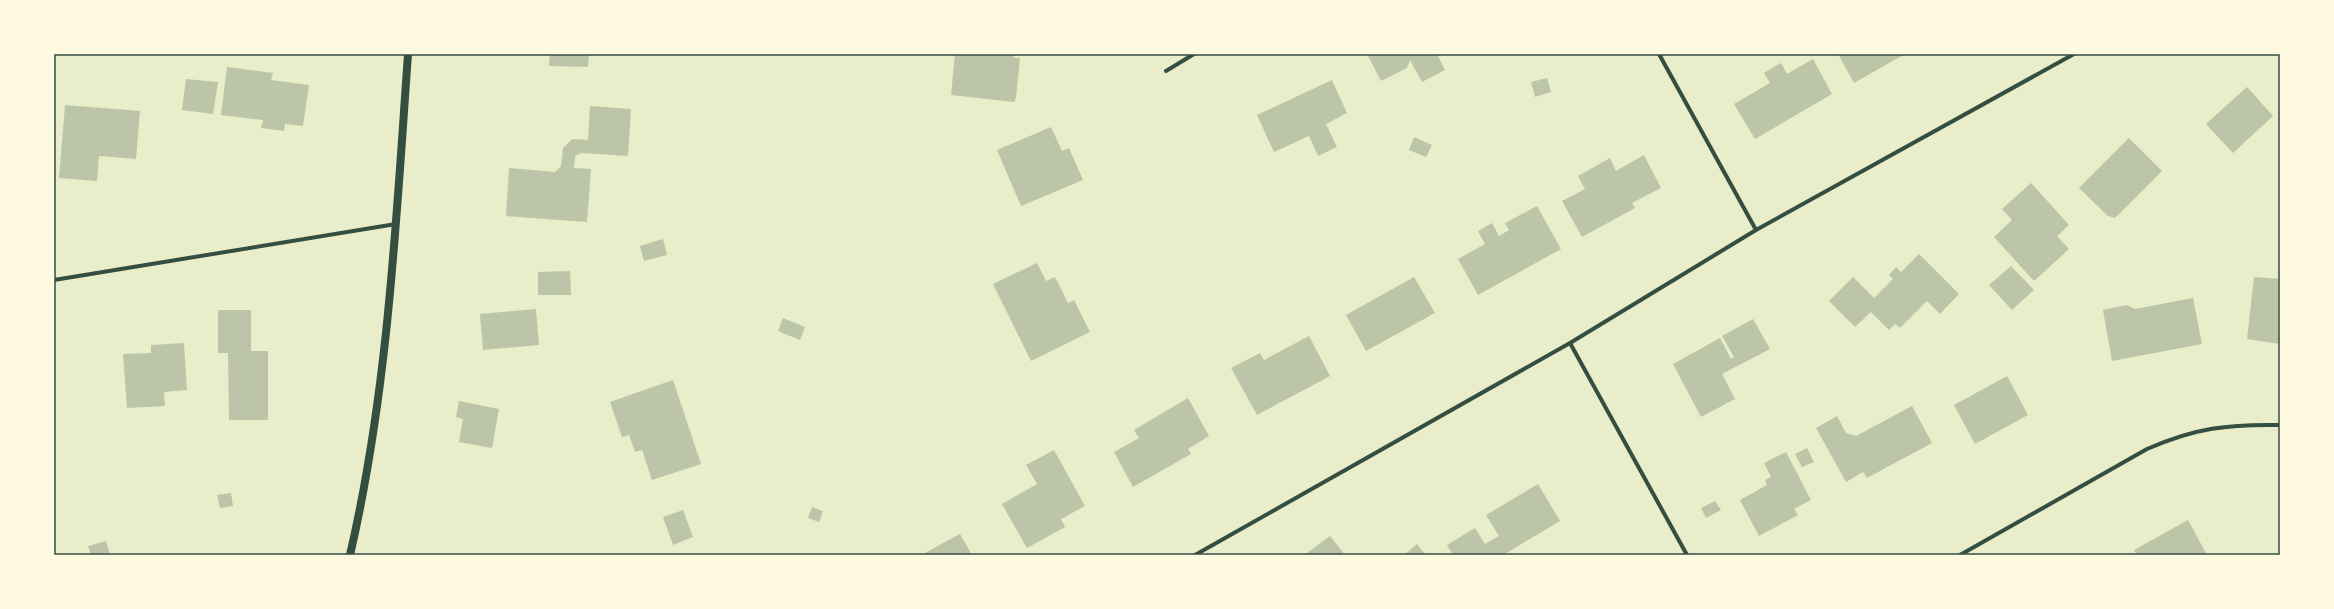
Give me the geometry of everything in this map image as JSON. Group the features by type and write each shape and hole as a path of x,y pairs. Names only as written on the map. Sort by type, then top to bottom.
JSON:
{"main road":[{"path":"350,555 363,502 375,432 396,224 408,54"}],"street":[{"path":"1166,71 1194,54"},
{"path":"1659,54 1756,230"},
{"path":"1195,555 1570,343 1756,230 2074,54"},
{"path":"54,280 396,224"},
{"path":"1570,343 1687,555"},
{"path":"1960,555 2147,449 2176,436 2214,427 2280,426"}],"building":[{"path":"550,54 589,54 588,67 549,66"},
{"path":"955,54 1014,54 1014,58 1020,58 1016,98 1014,102 951,95"},
{"path":"1367,54 1437,54 1445,70 1422,82 1410,60 1407,68 1381,81"},
{"path":"1838,54 1905,54 1854,83"},
{"path":"1813,59 1832,94 1755,139 1734,104 1770,83 1764,73 1781,63 1787,74"},
{"path":"227,67 273,73 271,80 309,85 303,126 285,124 284,131 261,128 263,120 221,115"},
{"path":"1547,78 1551,92 1535,97 1531,82"},
{"path":"186,79 218,82 213,114 182,110"},
{"path":"1332,80 1347,113 1326,124 1337,147 1318,156 1309,136 1274,152 1257,115"},
{"path":"2247,87 2273,116 2233,153 2206,124"},
{"path":"65,105 140,111 136,159 99,156 97,181 59,178"},
{"path":"590,106 631,109 628,156 581,153 575,156 574,168 591,169 587,222 506,216 509,168 555,172 561,166 563,148 572,139 588,140"},
{"path":"1051,127 1062,151 1069,148 1083,180 1021,206 997,150"},
{"path":"1414,137 1432,145 1426,157 1409,150"},
{"path":"2129,138 2162,171 2115,218 2108,216 2079,188"},
{"path":"1644,155 1661,188 1632,203 1635,208 1582,237 1562,201 1585,189 1578,176 1610,158 1616,171"},
{"path":"2031,183 2069,225 2057,236 2069,249 2034,281 1994,237 2012,220 2002,209"},
{"path":"1537,206 1561,249 1478,295 1458,259 1485,244 1478,231 1492,223 1499,236 1509,230 1505,223"},
{"path":"663,239 667,255 644,261 640,246"},
{"path":"1919,254 1959,294 1940,314 1927,301 1900,328 1895,324 1889,330 1871,312 1855,327 1829,301 1853,277 1874,298 1893,279 1889,275 1896,267 1901,272"},
{"path":"1037,263 1046,281 1055,277 1068,303 1074,300 1090,332 1031,361 993,284"},
{"path":"2011,266 2034,290 2012,310 1989,285"},
{"path":"570,271 571,295 538,295 538,272"},
{"path":"1414,277 1435,313 1366,351 1346,315"},
{"path":"2254,277 2280,279 2280,344 2247,339"},
{"path":"2193,298 2202,344 2112,361 2103,310 2127,305 2135,309"},
{"path":"536,309 539,345 483,350 480,314"},
{"path":"218,310 251,310 251,351 268,351 268,420 229,420 228,353 218,353"},
{"path":"783,318 805,327 800,340 778,331"},
{"path":"1753,319 1770,349 1722,374 1735,399 1701,417 1673,364 1720,338 1731,359 1734,357 1722,336"},
{"path":"1309,336 1330,376 1257,415 1231,368 1260,353 1264,360"},
{"path":"184,343 187,390 164,392 165,406 127,408 123,354 151,353 151,345"},
{"path":"2007,376 2028,415 1975,444 1954,405"},
{"path":"673,380 701,464 652,480 642,450 635,452 629,435 622,437 610,402"},
{"path":"1188,398 1209,436 1188,449 1191,454 1133,487 1114,452 1139,438 1134,430"},
{"path":"459,401 499,409 492,448 459,442 463,419 456,417"},
{"path":"1912,406 1932,443 1867,478 1863,472 1846,482 1816,428 1837,416 1846,433 1856,436"},
{"path":"1807,448 1814,462 1802,467 1795,454"},
{"path":"1054,450 1085,506 1061,519 1065,527 1027,548 1002,504 1037,484 1026,465"},
{"path":"1786,452 1811,500 1794,509 1798,515 1759,536 1740,500 1767,485 1765,480 1771,477 1764,463"},
{"path":"1538,484 1560,521 1503,555 1453,555 1447,545 1475,528 1485,544 1499,536 1486,515"},
{"path":"231,493 233,506 220,508 217,495"},
{"path":"1715,501 1721,510 1706,518 1701,508"},
{"path":"812,507 823,511 819,522 808,518"},
{"path":"683,510 693,537 673,545 663,517"},
{"path":"2188,520 2207,555 2137,555 2134,550"},
{"path":"960,534 972,555 921,555"},
{"path":"1330,536 1345,555 1304,555"},
{"path":"106,541 110,555 91,555 88,546"},
{"path":"1417,544 1426,555 1404,555"}]}
